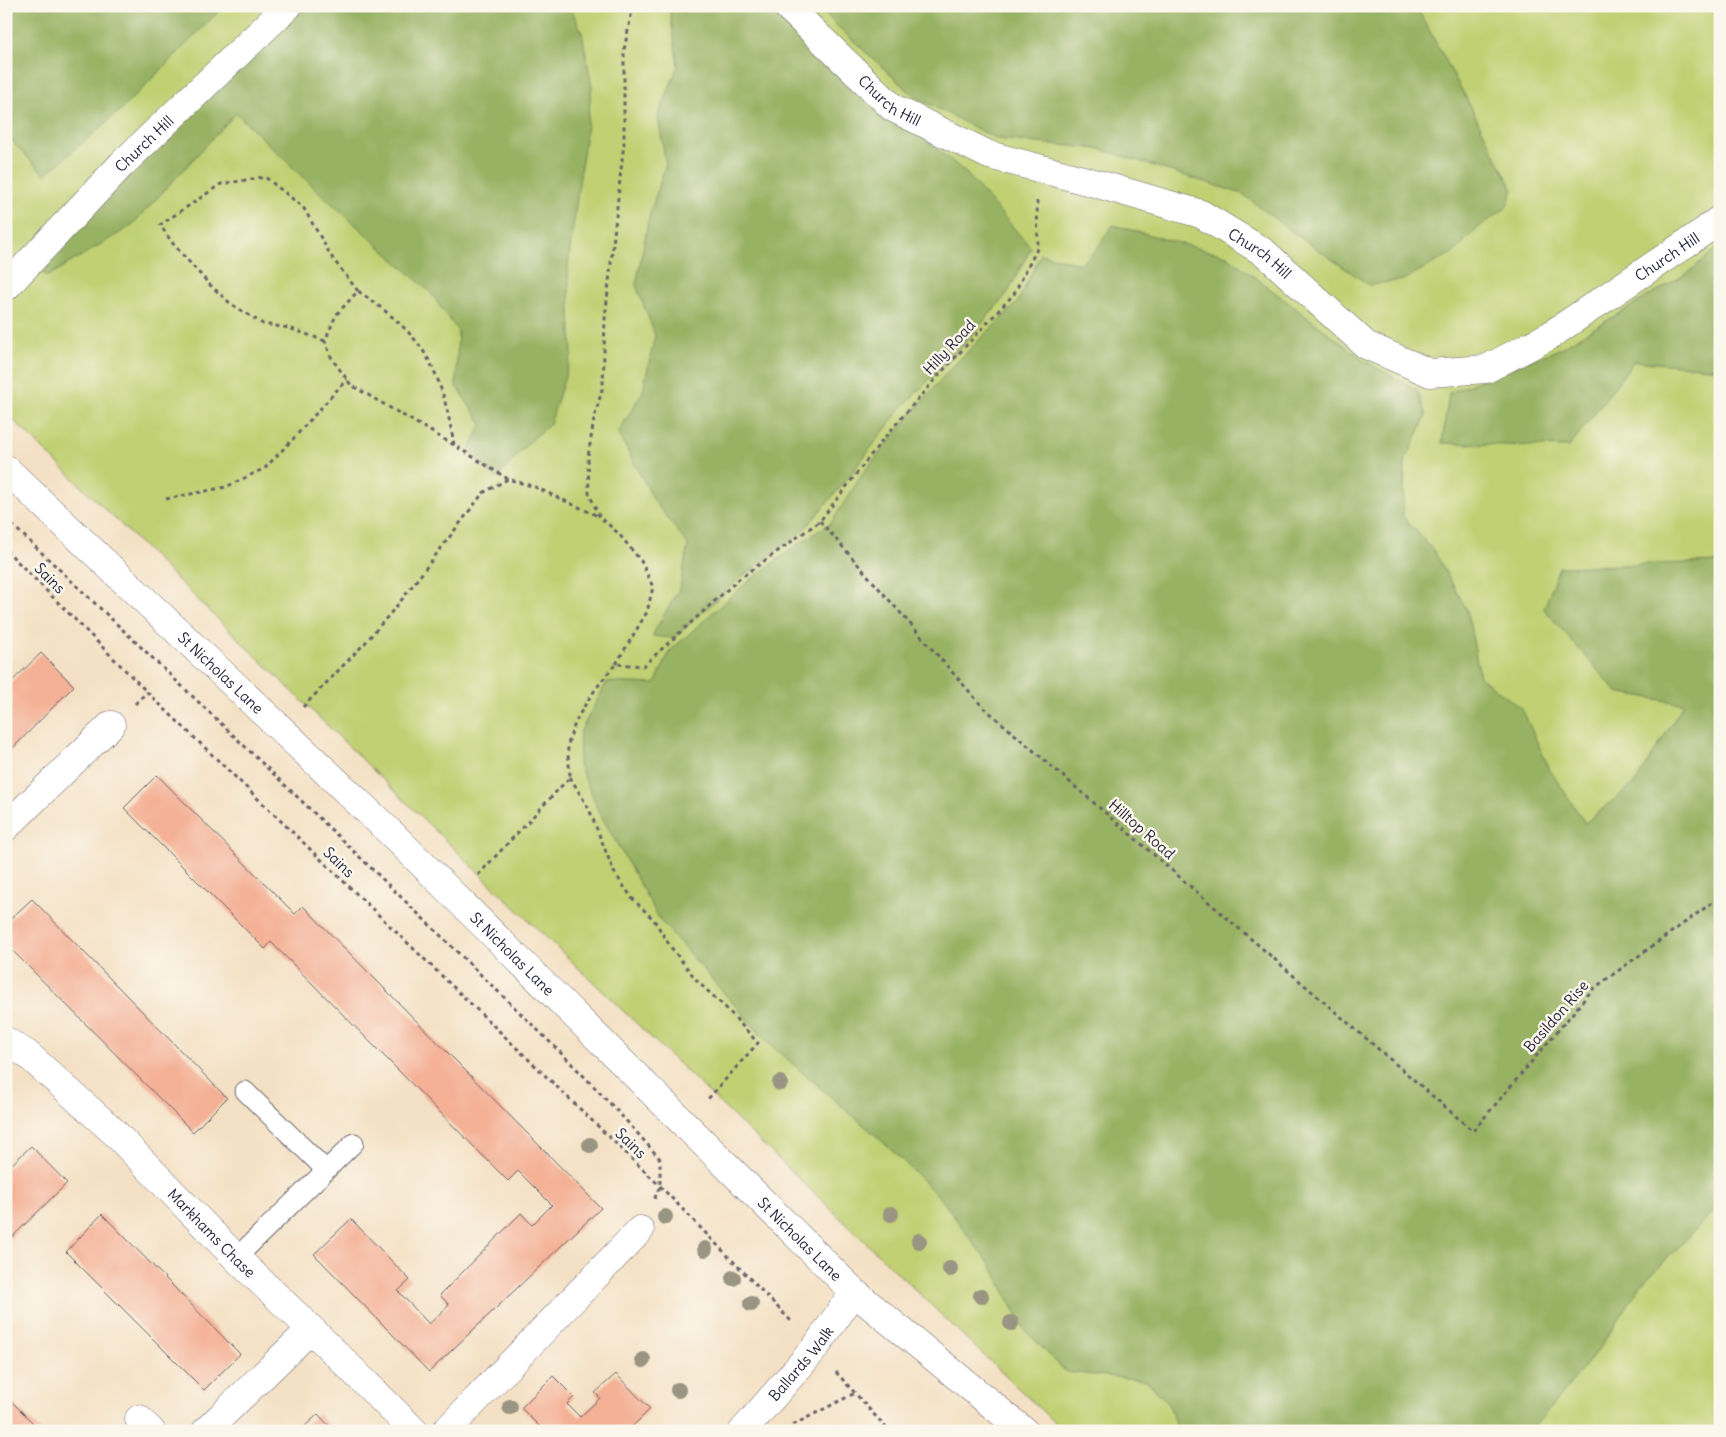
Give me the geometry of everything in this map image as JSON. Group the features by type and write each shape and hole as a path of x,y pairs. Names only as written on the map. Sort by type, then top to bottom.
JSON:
{"street":[{"name":"Church Hill","path":"6,287 122,164 288,6"},
{"name":"Church Hill","path":"787,6 893,108 988,155 1202,214 1265,253 1366,345 1430,373 1486,369 1549,336 1720,219"},
{"name":"St Nicholas Lane","path":"6,469 394,836 854,1292 1024,1431"},
{"path":"6,827 111,724"},
{"name":"Markhams Chase","path":"6,1041 28,1054 113,1131 236,1258 414,1431"},
{"path":"446,1431 640,1230"},
{"name":"Ballards Walk","path":"743,1431 815,1348 854,1292"},
{"path":"206,1431 311,1329"}],"lane":[{"path":"246,1091 326,1170"},
{"path":"236,1258 354,1143"}],"path":[{"path":"599,516 589,493 588,457 594,419 603,386 605,319 624,142 624,50 633,6"},
{"name":"Hilly Road","path":"616,664 643,666 739,579 820,521 884,438 1014,294 1038,246 1036,167"},
{"path":"325,341 289,328 263,324 231,304 209,284 174,245 160,225 221,184 265,177 304,207 334,259 358,290 384,309 416,341 434,370 449,416 454,444"},
{"path":"358,290 336,315 325,341 332,359 352,385 454,444 508,479 535,487 599,516 619,534 641,561 653,587 647,612 616,664 580,713 568,743 570,777 589,809 614,872 654,920 670,946 698,982 725,1007 758,1043 685,1125"},
{"path":"166,499 226,487 265,468 293,440 347,379"},
{"path":"282,730 365,643 483,493 508,479"},
{"path":"6,519 310,809 625,1117 660,1159 660,1186"},
{"name":"Hilltop Road","path":"820,521 982,706 1473,1131"},
{"name":"Sains","path":"6,550 147,692 660,1186 774,1302"},
{"path":"456,898 570,777"},
{"name":"Basildon Rise","path":"1473,1131 1592,989 1720,897"},
{"path":"815,1348 890,1431"},
{"path":"790,1426 855,1393"}],"green space":[{"path":"6,6 1720,6 1720,1431 1063,1431 480,874 6,413"},
{"path":"6,6 224,6 123,108 45,175 6,135"},
{"path":"289,6 570,6 582,33 592,87 568,265 572,354 550,424 528,443 496,479 469,451 482,424 456,386 458,331 430,292 308,182 236,113 131,226 48,276 25,263"},
{"path":"669,6 768,6 856,93 929,142 966,173 1031,248 1007,294 958,351 901,408 848,478 803,531 739,579 674,638 652,636 680,587 688,545 655,502 618,433 643,391 655,335 636,285 649,217 666,164 658,117 678,66"},
{"path":"819,6 1416,6 1513,190 1506,208 1479,227 1454,252 1403,280 1369,285 1287,228 1243,194 1100,149 997,139 915,97 834,23"},
{"path":"1113,225 1227,256 1365,361 1417,390 1426,416 1405,462 1403,517 1434,551 1467,610 1480,677 1522,709 1550,770 1585,823 1636,782 1684,704 1617,692 1544,609 1559,567 1720,562 1720,1205 1641,1285 1600,1348 1531,1431 1177,1431 1169,1404 1146,1380 1066,1372 1024,1329 993,1269 942,1200 888,1146 766,1041 660,920 598,810 579,765 580,732 607,682 655,684 670,651 746,583 797,545 831,523 864,472 907,419 949,370 1017,303 1041,254 1081,264 1095,251"},
{"path":"1720,246 1720,369 1634,361 1569,447 1442,443 1449,393 1557,350 1689,272"}],"building":[{"path":"41,653 74,686 6,755 6,687"},
{"path":"157,775 295,914 303,906 601,1208 429,1372 314,1254 351,1219 410,1280 398,1291 429,1324 449,1305 440,1295 521,1213 532,1225 552,1205 518,1171 508,1181 271,942 265,949 124,808"},
{"path":"32,899 227,1098 193,1132 6,944 6,923"},
{"path":"31,1146 67,1183 6,1243 6,1170"},
{"path":"102,1214 240,1354 204,1390 66,1252"},
{"path":"616,1374 650,1409 628,1431 544,1431 521,1408 553,1376 574,1397 567,1404 580,1417 600,1398 595,1393"},
{"path":"6,1396 41,1431 6,1431"},
{"path":"318,1414 334,1431 300,1431"}]}
